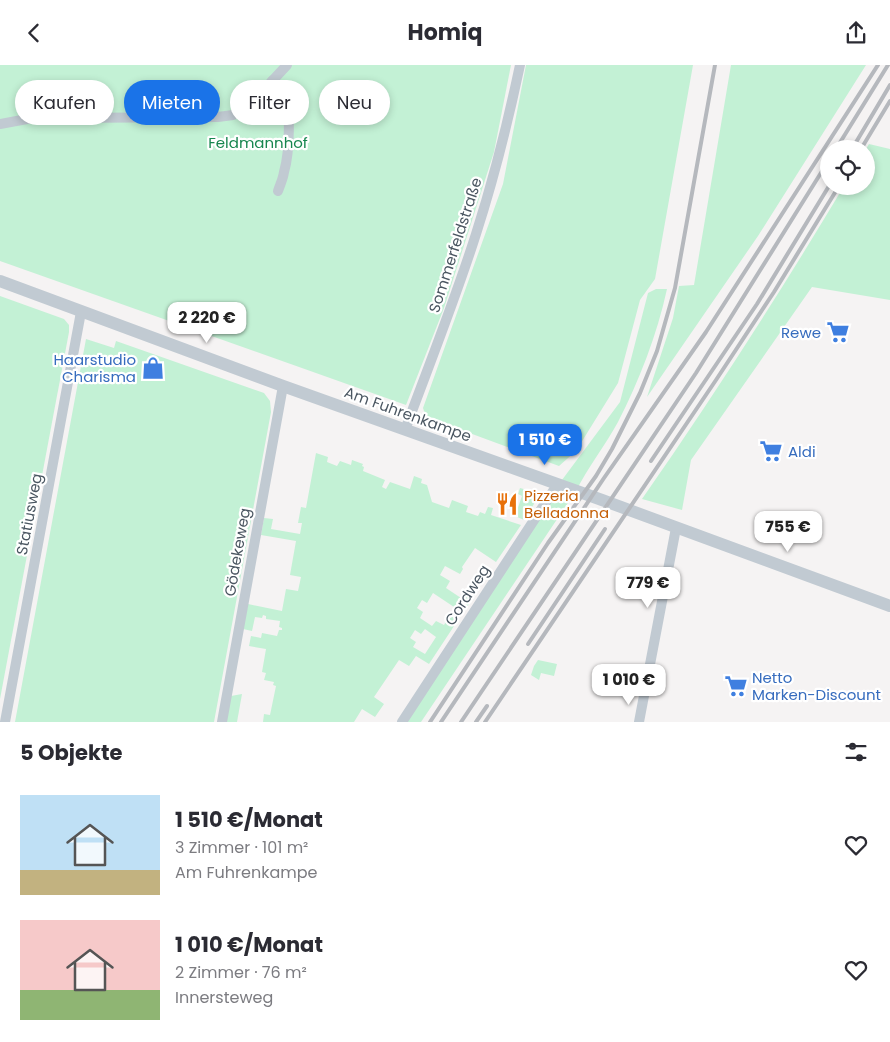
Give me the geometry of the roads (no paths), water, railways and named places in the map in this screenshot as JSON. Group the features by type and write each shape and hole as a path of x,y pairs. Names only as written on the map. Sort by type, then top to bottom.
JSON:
{"street":[{"path":"273,80 287,65"},
{"name":"Sommerfeldstraße","path":"405,430 476,235 496,169 520,65"},
{"path":"0,124 27,119 50,118 230,115"},
{"path":"278,191 285,172 289,125"},
{"name":"Am Fuhrenkampe","path":"0,281 283,387 676,527 890,606"},
{"name":"Statiusweg","path":"6,722 81,312"},
{"name":"Gödekeweg","path":"222,722 283,387"},
{"name":"Cordweg","path":"402,722 556,485"},
{"path":"639,722 676,527"}],"railway":[{"path":"430,722 548,543 596,476 640,393 657,351 675,288 715,65"},
{"path":"441,722 604,478 706,332 878,65"},
{"path":"842,140 888,65"},
{"path":"857,140 890,85"},
{"path":"866,140 890,101"},
{"path":"461,722 696,373 820,174"},
{"path":"651,461 757,304 824,195"},
{"path":"485,722 716,380 774,292 833,195"},
{"path":"528,644 605,529"},
{"path":"476,722 487,706"}],"place":[{"name":"Rewe","path":"838,332"},
{"name":"Haarstudio Charisma","path":"153,368"},
{"name":"Aldi","path":"771,451"},
{"name":"Pizzeria Belladonna","path":"507,504"},
{"name":"Netto Marken-Discount","path":"736,686"}],"park label":[{"name":"Feldmannhof","path":"258,142"}]}
